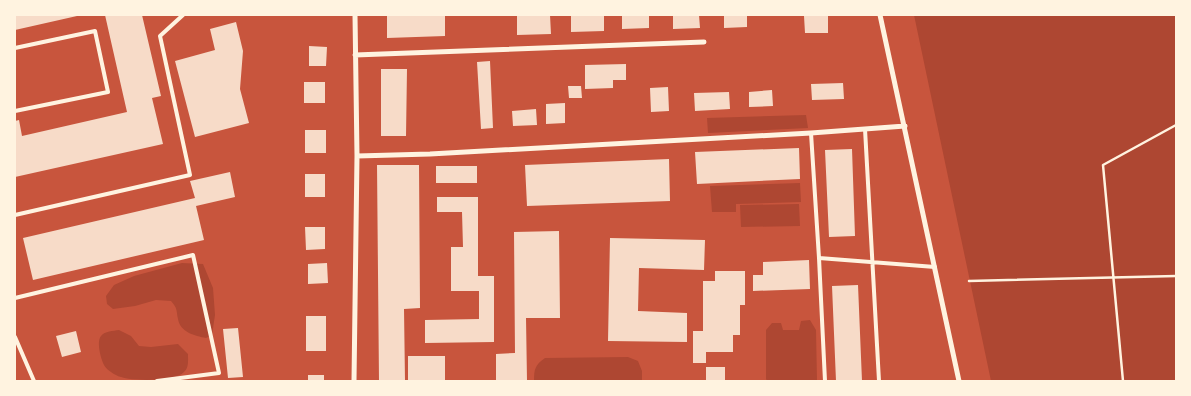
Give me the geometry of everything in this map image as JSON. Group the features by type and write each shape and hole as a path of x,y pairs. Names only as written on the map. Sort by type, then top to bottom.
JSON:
{"street":[{"path":"354,381 357,156 355,15"},
{"path":"880,15 959,381"},
{"path":"356,55 704,42"},
{"path":"357,156 430,154 905,126"}],"lane":[{"path":"15,215 190,176 160,36 183,15"},
{"path":"15,48 95,31 108,92 15,112"},
{"path":"865,129 879,381"},
{"path":"811,132 825,381"},
{"path":"15,298 193,255 219,373 158,381"},
{"path":"819,258 935,268"},
{"path":"15,337 34,381"}],"path":[{"path":"1123,381 1103,165 1176,125"},
{"path":"969,281 1176,276"}],"shaded area":[{"path":"914,15 1176,15 1176,381 991,381"},
{"path":"806,115 808,128 708,133 707,118"},
{"path":"800,183 801,202 736,204 736,212 712,212 710,186"},
{"path":"799,204 800,226 741,227 740,205"},
{"path":"182,263 203,264 213,288 215,315 212,335 206,338 193,335 185,330 179,323 176,308 171,301 156,300 135,306 113,309 107,304 106,296 114,285 134,276"},
{"path":"810,320 816,330 817,381 767,381 766,330 772,323 781,323 783,330 799,330 801,321"},
{"path":"119,330 131,336 139,346 151,347 178,344 188,354 186,370 171,378 151,380 130,379 113,373 104,365 100,355 99,342 101,336 105,333"},
{"path":"628,357 638,361 642,371 642,381 534,381 536,368 545,358"}],"building":[{"path":"15,15 77,15 77,16 15,30"},
{"path":"105,15 142,15 161,96 152,98 163,144 15,177 15,121 19,120 22,136 127,112"},
{"path":"387,15 445,15 445,36 387,38"},
{"path":"517,15 550,15 551,34 517,35"},
{"path":"571,15 604,15 604,31 571,32"},
{"path":"622,15 649,15 649,28 622,29"},
{"path":"673,15 699,15 700,28 673,29"},
{"path":"724,15 747,15 747,27 724,28"},
{"path":"804,16 828,16 828,33 805,33"},
{"path":"236,22 243,51 240,89 249,123 195,137 175,61 215,50 210,29"},
{"path":"309,46 327,47 326,66 309,66"},
{"path":"490,61 493,128 481,129 477,62"},
{"path":"626,64 626,80 613,80 613,88 585,89 585,65"},
{"path":"381,69 407,69 406,136 381,136"},
{"path":"304,82 325,82 325,103 304,103"},
{"path":"843,83 844,99 812,100 811,84"},
{"path":"568,86 581,86 582,98 569,98"},
{"path":"668,87 669,111 651,112 650,88"},
{"path":"772,90 773,106 749,107 749,92"},
{"path":"729,92 730,109 695,111 694,93"},
{"path":"565,103 565,123 546,124 546,104"},
{"path":"536,109 537,125 513,126 512,111"},
{"path":"305,130 326,130 326,153 305,153"},
{"path":"799,148 800,179 697,184 695,152"},
{"path":"852,149 855,236 829,237 825,150"},
{"path":"669,159 670,201 527,206 525,165"},
{"path":"377,165 419,165 420,308 404,309 405,381 379,381"},
{"path":"436,166 477,166 477,183 436,183"},
{"path":"230,172 235,197 196,206 204,240 33,280 23,238 195,198 190,181"},
{"path":"305,174 325,174 325,197 305,197"},
{"path":"437,197 478,197 478,276 494,276 494,342 425,343 425,320 479,319 479,291 451,291 451,247 463,247 462,212 437,212"},
{"path":"305,227 325,227 325,249 306,250"},
{"path":"559,231 560,318 526,318 527,381 496,381 496,354 515,353 514,232"},
{"path":"610,238 705,240 704,270 639,268 638,311 687,313 687,342 608,341"},
{"path":"809,260 810,289 753,291 753,275 763,275 763,262"},
{"path":"327,263 328,283 308,284 308,264"},
{"path":"715,271 745,271 745,305 740,305 740,335 733,335 733,352 706,352 706,363 693,363 693,331 703,331 703,281 715,281"},
{"path":"858,285 862,381 836,381 832,286"},
{"path":"306,316 326,316 326,351 306,351"},
{"path":"238,328 243,377 228,378 223,329"},
{"path":"76,331 81,352 62,357 56,336"},
{"path":"408,356 445,356 445,381 408,381"},
{"path":"706,367 725,367 725,380 706,380"},
{"path":"308,375 324,375 324,381 308,381"}]}
